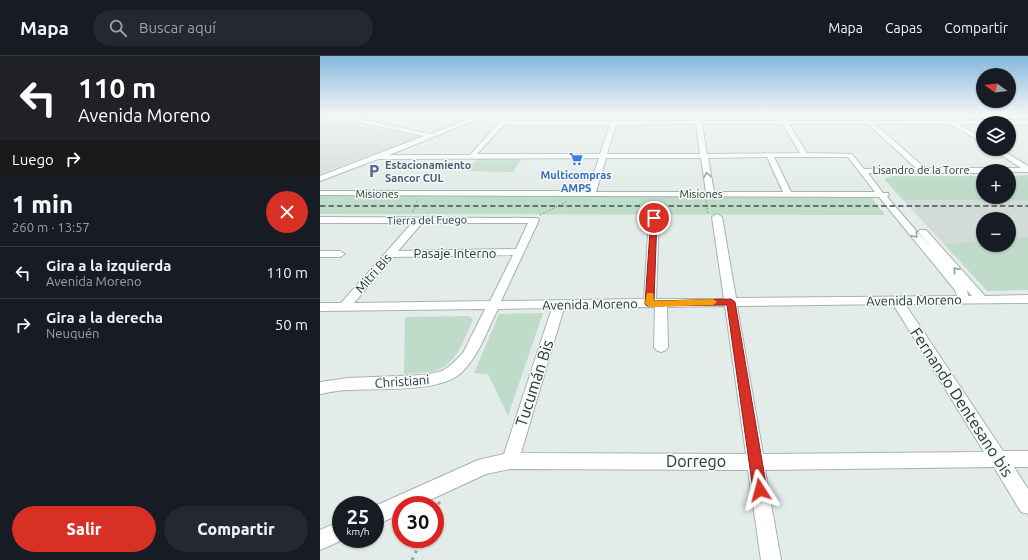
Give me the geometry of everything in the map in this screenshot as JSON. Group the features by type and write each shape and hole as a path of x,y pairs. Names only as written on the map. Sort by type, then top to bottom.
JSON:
{"street":[{"path":"320,179 426,138"},
{"path":"472,156 489,138"},
{"path":"591,194 610,138"},
{"path":"701,138 708,194"},
{"path":"794,138 805,155"},
{"path":"885,138 922,170"},
{"path":"768,155 788,194"},
{"path":"378,157 850,155 868,173 961,289 963,299"},
{"path":"1006,156 1028,170"},
{"name":"Lisandro de la Torre","path":"868,173 922,170 1028,170"},
{"name":"Lisandro de la Torre","path":"868,173 976,174"},
{"path":"1016,174 1028,174"},
{"name":"Misiones","path":"320,193 885,194"},
{"path":"885,194 981,299"},
{"path":"713,217 731,302 771,560"},
{"path":"654,218 655,304 661,347"},
{"name":"Tierra del Fuego","path":"320,220 534,220"},
{"name":"Mitri Bis","path":"344,307 390,254 414,220"},
{"path":"494,306 534,220"},
{"name":"Pasaje Interno","path":"390,254 520,252"},
{"path":"320,254 340,254"},
{"name":"Avenida Moreno","path":"320,307 1028,299"},
{"name":"Fernando Dentesano bis","path":"896,300 1000,459 1028,505"},
{"name":"Tucumán Bis","path":"510,461 559,305"},
{"name":"Christiani","path":"320,388 348,384 424,381 447,375 456,369 468,356 494,306"},
{"name":"Dorrego","path":"384,512 484,466 510,461 756,462 1028,459"},
{"path":"320,540 332,535"}],"path":[{"path":"414,220 421,194"},
{"path":"534,220 538,215 575,197 576,194"},
{"path":"708,194 713,217"},
{"path":"412,560 418,548"}],"shaded area":[{"path":"320,138 417,138 320,174"},
{"path":"903,200 976,200 976,204 1016,204 1016,200 1028,200 1028,237 1016,238 1016,212 976,212 976,242 944,244"}],"green space":[{"path":"479,157 523,157 513,172 466,171"},
{"path":"1028,175 1028,200 1016,200 1016,176"},
{"path":"891,176 976,176 976,200 903,200 884,179"},
{"path":"320,195 871,197 885,215 320,214"},
{"path":"1028,237 1028,290 987,291 944,244 976,242 976,252 1016,252 1016,238"},
{"path":"543,313 508,416 488,374 474,373 499,314"},
{"path":"470,316 473,320 462,344 454,358 448,364 433,371 404,374 405,317"}],"railway":[{"path":"320,206 1028,206"}],"slow traffic":[{"path":"650,295 650,304 713,302"}],"place":[{"name":"Multicompras AMPS","path":"576,159"},
{"name":"Estacionamiento Sancor CUL","path":"374,171"}],"route":[{"path":"654,218 650,304 731,302 760,490"}]}
